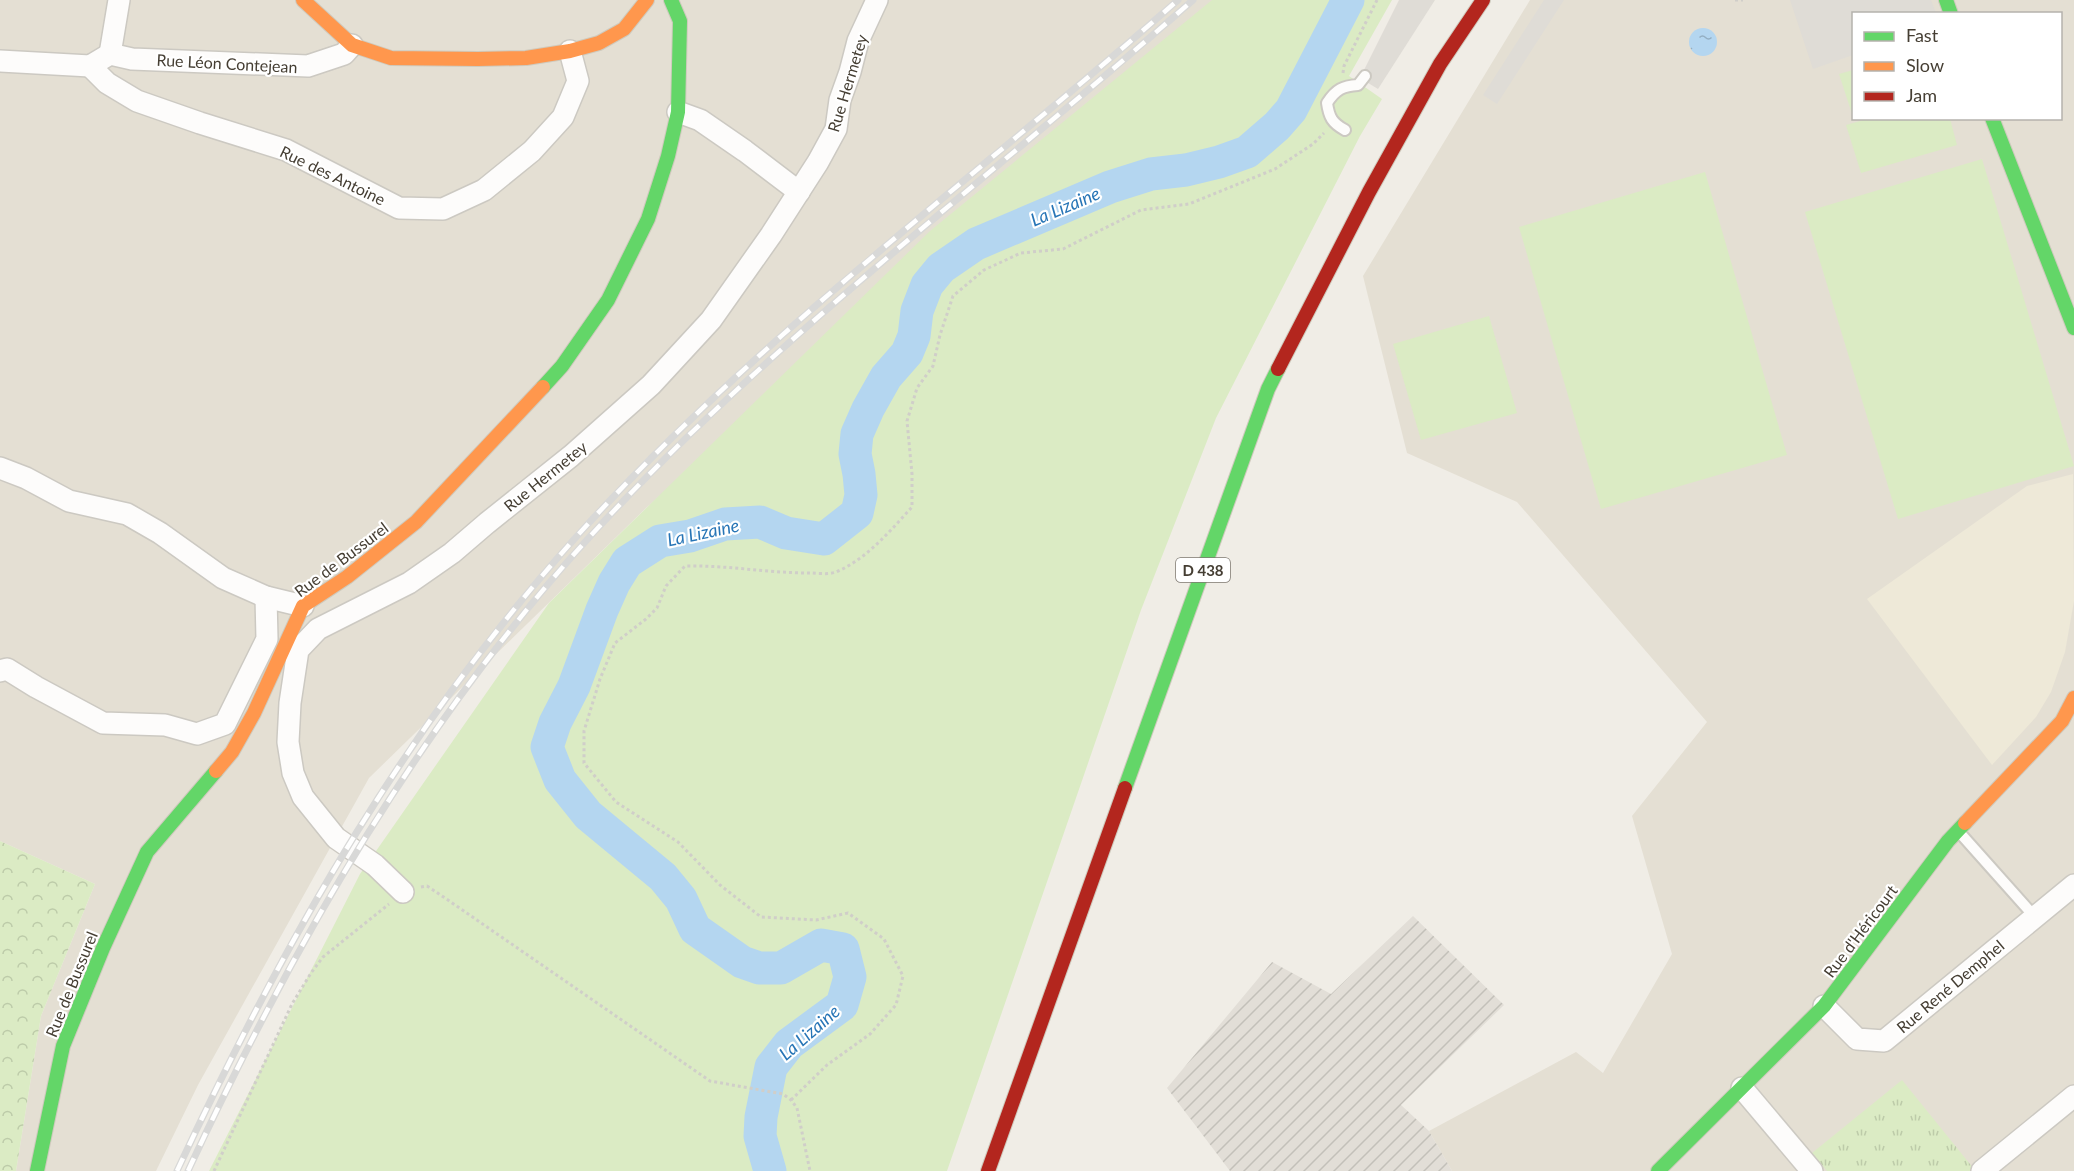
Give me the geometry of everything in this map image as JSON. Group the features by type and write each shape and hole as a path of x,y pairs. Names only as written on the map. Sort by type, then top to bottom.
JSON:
{"street":[{"path":"0,61 90,66 110,54 119,0"},
{"path":"303,0 352,45 391,58 526,58 570,51 599,43 624,29 647,0"},
{"name":"Rue de Bussurel","path":"37,1171 63,1046 103,948 147,852 232,752 254,713 303,606 347,577 416,522 562,366 608,300 648,219 668,156 678,112 680,21 670,0"},
{"name":"Rue Hermetey","path":"403,892 375,865 336,838 303,797 293,773 288,742 290,703 298,650 318,629 409,583 452,554 571,456 651,385 711,320 799,192 836,129 840,100 858,41 877,0"},
{"name":"D 438","path":"988,1171 1268,389 1368,192 1440,64 1483,0"},
{"name":"Rue Léon Contejean","path":"110,54 132,59 308,66 344,54 352,45"},
{"name":"Rue des Antoine","path":"90,66 107,83 137,101 286,150 399,208 443,209 484,190 532,151 563,117 578,81 570,51"},
{"path":"678,112 700,120 799,192"},
{"path":"1993,120 2074,328"},
{"path":"0,468 26,478 69,501 128,514 160,533 223,578 266,597 303,606"},
{"path":"0,670 7,669 103,723 165,725 197,734 225,724 267,639 266,597"},
{"name":"Rue d'Héricourt","path":"1658,1171 1824,1006 1957,830 2062,720 2074,698"},
{"name":"Rue René Demphel","path":"1824,1006 1857,1039 1884,1041 2074,885"},
{"path":"1742,1088 1812,1171"},
{"path":"1982,1171 2074,1096"}],"lane":[{"path":"1345,130 1334,124 1327,103 1334,93 1343,87 1358,85 1365,76"},
{"path":"1957,830 2034,916"}],"path":[{"path":"1343,87 1344,66 1377,0"},
{"path":"1735,0 1743,0"},
{"path":"791,1100 827,1065 870,1034 897,1005 903,976 884,939 848,913 816,920 761,917 720,885 678,842 616,802 585,763 584,731 600,679 615,643 657,608 666,586 685,566 714,566 781,573 833,573 858,561 891,530 912,507 912,474 907,421 917,388 933,366 953,296 984,270 1022,253 1063,249 1142,210 1189,204 1275,169 1313,144 1334,124"},
{"path":"214,1171 292,1004 311,972 323,957 403,892 427,886 710,1081 780,1093 791,1100 797,1108 810,1171"}],"shaded area":[{"path":"0,0 1214,0 646,508 369,778 198,1085 156,1171 16,1171 41,1016 95,884 0,841"},
{"path":"1399,0 1435,0 1378,89 1360,78"},
{"path":"1530,0 2074,0 2074,1171 1452,1171 1429,1131 1576,1052 1603,1073 1672,954 1632,816 1707,722 1517,502 1407,453 1363,276"},
{"path":"1544,0 1564,0 1497,104 1483,95"},
{"path":"1790,0 1931,0 1936,12 1852,12 1852,55 1813,69"},
{"path":"2073,474 2074,601 2065,652 2051,692 2036,717 1992,765 1867,599 2027,486"},
{"path":"1413,916 1504,1005 1401,1105 1429,1131 1452,1171 1230,1171 1167,1088 1272,962 1331,994"}],"green space":[{"path":"1212,0 1392,0 1349,76 1382,99 1360,136 1216,418 1141,610 947,1171 209,1171 360,874 549,603 930,231"},
{"path":"1852,70 1852,114 1839,74"},
{"path":"1864,120 1950,120 1957,145 1861,173 1846,125"},
{"path":"1982,159 2074,466 1898,519 1805,212"},
{"path":"1705,172 1787,455 1601,509 1519,227"},
{"path":"1489,316 1517,413 1421,440 1393,344"},
{"path":"0,841 95,884 41,1016 16,1171 0,1171"},
{"path":"1902,1080 1974,1169 1971,1171 1827,1171 1812,1153"}],"water":[{"path":"1703,28 1713,32 1717,42 1713,52 1703,56 1693,52 1689,42 1693,32"}],"waterway":[{"name":"La Lizaine","path":"770,1171 760,1136 761,1117 771,1067 789,1044 842,1005 850,977 843,949 821,945 781,968 759,968 742,962 695,929 681,899 663,877 588,815 560,780 547,747 555,723 574,686 614,583 627,562 660,541 690,536 725,524 760,522 786,533 824,539 857,513 861,495 855,454 857,434 886,377 907,353 914,336 917,311 927,285 941,268 976,244 1110,187 1151,174 1186,170 1219,162 1247,152 1277,126 1291,110 1348,0"}],"railway":[{"path":"177,1171 263,998 308,914 357,832 408,752 464,674 523,598 587,525 727,385 800,319 1178,0"},
{"path":"188,1171 272,1000 367,835 418,755 473,678 532,603 595,531 664,459 737,390 811,323 1193,0"}],"traffic: fast":[{"path":"543,387 562,366 608,300 648,219 668,156 678,112 680,21 671,0"},
{"path":"1946,0 1950,12"},
{"path":"1993,120 2074,328"},
{"path":"1125,788 1268,389 1278,369"},
{"path":"37,1171 63,1046 103,948 147,852 216,771"},
{"path":"1658,1171 1824,1006 1948,841 1965,823"}],"traffic: slow":[{"path":"303,0 352,45 391,58 478,59 526,58 570,51 599,43 624,29 647,0"},
{"path":"216,771 232,752 254,713 303,606 347,577 416,522 543,387"},
{"path":"1965,823 2062,721 2074,698"}],"traffic: jam":[{"path":"1278,369 1369,192 1440,64 1483,0"},
{"path":"988,1171 1125,788"}]}
